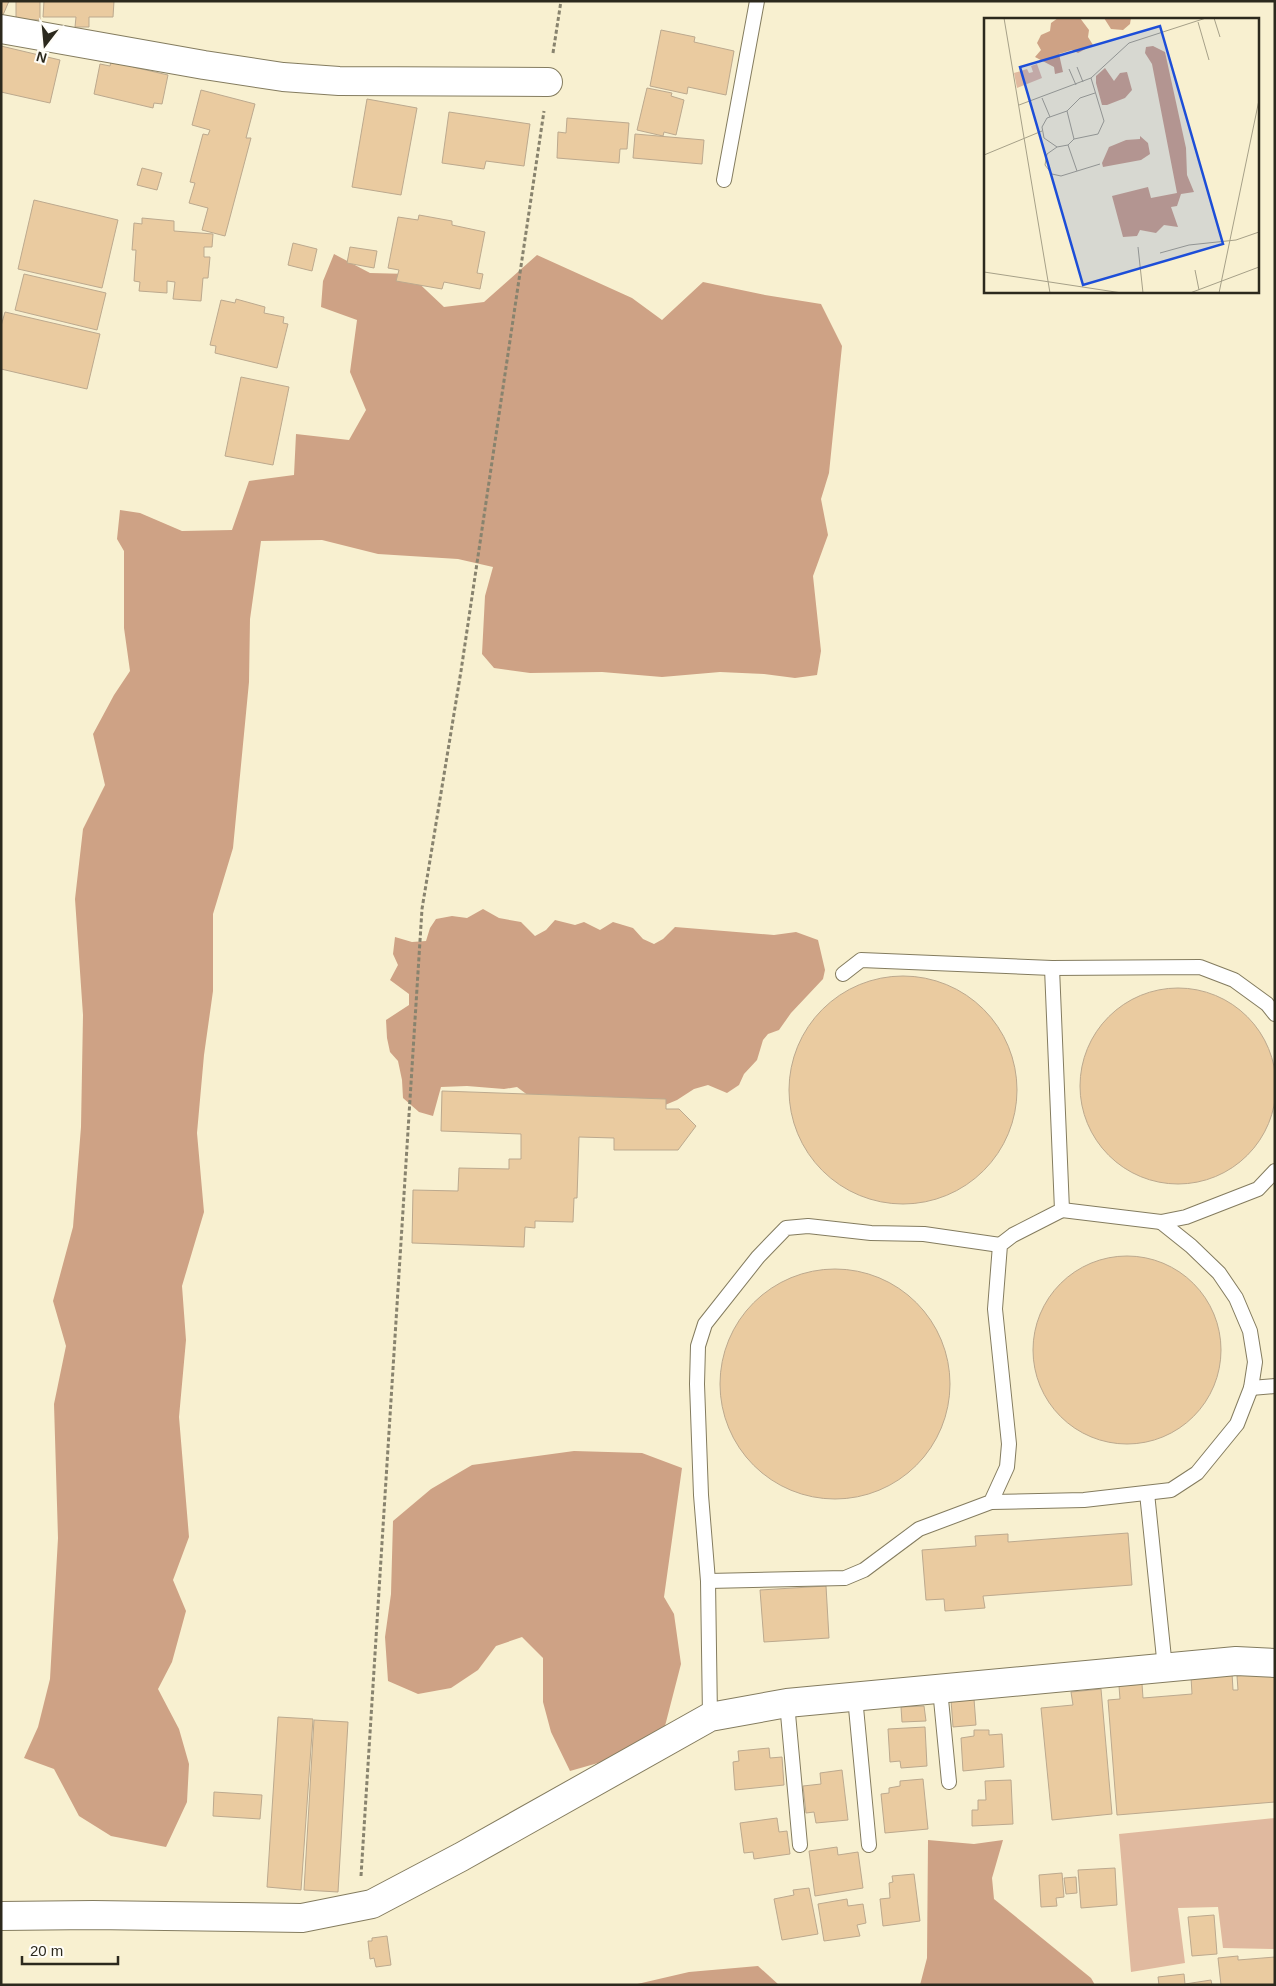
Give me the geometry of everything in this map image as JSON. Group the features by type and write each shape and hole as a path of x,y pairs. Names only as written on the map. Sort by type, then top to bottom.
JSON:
{"street":[{"path":"1,29 283,77 339,81 548,82"},
{"path":"1,1916 93,1915 302,1918 372,1904 461,1857 710,1717 787,1703 1236,1661 1275,1663"}],"lane":[{"path":"724,180 757,1"},
{"path":"844,974 861,960 1052,968 1200,967 1234,980 1267,1004 1275,1014"},
{"path":"1052,968 1062,1210"},
{"path":"710,1717 708,1581 701,1495 697,1384 698,1346 705,1324 758,1257 786,1228 808,1226 871,1233 924,1234 1000,1244 1013,1235 1062,1210 1161,1222 1186,1217 1258,1189 1275,1171"},
{"path":"708,1581 845,1578 864,1570 919,1529 991,1502 1084,1500 1171,1490 1197,1473 1238,1424 1251,1388 1255,1362 1250,1331 1236,1298 1219,1273 1191,1246 1161,1222"},
{"path":"991,1502 1007,1467 1009,1444 995,1309 1000,1244"},
{"path":"1251,1388 1275,1386"},
{"path":"1148,1493 1165,1668"},
{"path":"940,1689 949,1782"},
{"path":"855,1697 869,1846"},
{"path":"787,1703 800,1845"}],"path":[{"path":"359,1906 422,909 461,671 561,1"}],"shaded area":[{"path":"334,254 370,273 409,274 444,307 484,302 537,255 632,298 662,320 703,282 821,304 842,346 829,473 821,499 828,535 813,576 821,651 817,675 795,678 764,674 720,672 662,677 602,672 530,673 494,668 482,654 485,596 493,567 458,559 378,554 322,540 261,541 250,619 249,682 233,848 213,914 213,991 204,1055 197,1133 204,1212 182,1286 186,1340 179,1417 189,1537 173,1580 186,1611 172,1662 158,1689 179,1729 189,1764 187,1802 166,1847 111,1836 79,1816 54,1769 24,1758 38,1727 50,1679 58,1538 54,1404 66,1346 53,1301 73,1227 81,1127 83,1015 75,899 83,829 105,785 93,734 114,695 130,671 124,628 124,551 117,539 120,510 140,513 182,531 232,530 249,481 294,475 296,434 349,440 366,410 350,372 357,320 321,307 323,281"},
{"path":"483,909 499,918 521,922 535,936 546,930 555,920 575,925 584,922 600,930 613,922 633,928 643,939 654,944 663,939 675,927 774,935 796,932 818,940 825,970 823,979 791,1013 779,1030 768,1034 763,1040 757,1060 744,1074 739,1085 727,1093 708,1085 694,1089 677,1100 658,1108 545,1108 517,1087 504,1089 467,1086 441,1087 433,1116 419,1112 403,1098 398,1061 390,1052 387,1038 386,1020 409,1005 409,994 390,980 398,965 393,954 395,937 412,942 426,941 430,928 436,919 452,916 467,918"},
{"path":"574,1451 642,1453 682,1468 664,1597 674,1614 681,1664 665,1726 605,1761 570,1771 551,1732 543,1702 543,1658 522,1637 496,1646 478,1670 451,1688 418,1694 388,1681 385,1637 391,1594 393,1521 431,1489 472,1465"},
{"path":"1275,1818 1275,1949 1223,1948 1218,1907 1178,1908 1185,1963 1131,1972 1119,1834"},
{"path":"928,1840 974,1844 1003,1840 992,1878 994,1899 1091,1978 1095,1985 920,1985 927,1958"},
{"path":"758,1966 779,1985 633,1985 689,1972"}],"building":[{"path":"1,1 9,1 3,15 1,14"},
{"path":"16,1 40,1 40,20 16,19"},
{"path":"44,1 114,1 113,17 89,17 89,27 75,27 76,17 43,17"},
{"path":"661,30 695,37 694,42 734,51 726,95 688,87 687,94 650,86"},
{"path":"1,46 60,60 50,103 1,92"},
{"path":"112,57 135,62 133,67 168,75 162,104 154,103 153,108 94,94 100,64 110,66"},
{"path":"647,88 672,93 671,96 684,100 676,135 664,132 663,136 637,130"},
{"path":"201,90 255,104 246,138 251,138 225,236 202,230 208,208 189,203 195,183 190,182 203,134 208,135 210,130 192,125"},
{"path":"367,99 417,108 401,195 352,187"},
{"path":"449,112 530,124 524,166 486,161 484,169 442,163"},
{"path":"567,118 629,123 627,149 620,149 619,163 557,158 558,132 566,133"},
{"path":"635,134 704,140 702,164 633,158"},
{"path":"142,168 162,173 157,190 137,185"},
{"path":"34,200 118,220 102,288 18,269"},
{"path":"419,215 452,221 452,225 485,232 477,273 483,274 480,289 444,282 442,289 396,281 399,270 388,268 398,217 418,220"},
{"path":"142,218 174,221 174,231 213,234 212,247 204,247 204,257 210,257 208,278 203,278 201,301 173,299 175,282 167,281 167,293 139,291 140,282 134,281 136,250 132,250 134,223 142,224"},
{"path":"293,243 317,249 312,271 288,265"},
{"path":"350,247 377,251 374,268 347,263"},
{"path":"24,274 106,293 97,330 15,310"},
{"path":"236,299 265,307 264,313 284,317 283,323 288,324 277,368 215,353 216,346 210,345 221,300 235,303"},
{"path":"5,312 100,334 87,389 1,369 1,326"},
{"path":"241,377 289,387 273,465 225,456"},
{"path":"903,976 925,978 947,985 966,995 991,1018 1003,1036 1012,1057 1017,1090 1015,1112 1008,1134 998,1153 975,1178 957,1190 936,1199 903,1204 881,1202 859,1195 840,1185 815,1162 803,1144 794,1123 789,1090 791,1068 798,1046 808,1027 831,1002 849,990 870,981"},
{"path":"1178,988 1197,990 1215,996 1232,1005 1247,1017 1259,1032 1268,1049 1274,1067 1276,1086 1274,1105 1268,1123 1259,1140 1247,1155 1232,1167 1215,1176 1197,1182 1178,1184 1159,1182 1141,1176 1124,1167 1109,1155 1097,1140 1088,1123 1082,1105 1080,1086 1082,1067 1088,1049 1097,1032 1109,1017 1124,1005 1141,996 1159,990"},
{"path":"442,1091 666,1099 666,1109 679,1109 696,1126 678,1150 614,1150 614,1138 579,1137 577,1198 574,1198 573,1222 535,1221 535,1228 525,1227 524,1247 412,1243 413,1190 458,1191 459,1168 509,1169 509,1159 521,1159 521,1134 441,1131"},
{"path":"1118,1256 1136,1256 1154,1260 1171,1267 1187,1277 1200,1290 1214,1314 1221,1341 1221,1359 1214,1386 1200,1410 1187,1423 1171,1433 1154,1440 1136,1444 1118,1444 1100,1440 1083,1433 1067,1423 1054,1410 1044,1394 1037,1377 1033,1359 1033,1341 1037,1323 1044,1306 1054,1290 1067,1277 1083,1267 1100,1260"},
{"path":"835,1269 857,1271 879,1278 899,1288 924,1311 931,1320 945,1351 950,1384 948,1406 941,1428 931,1448 908,1473 899,1480 868,1494 835,1499 813,1497 791,1490 771,1480 746,1457 739,1448 725,1417 720,1384 722,1362 729,1340 739,1320 762,1295 771,1288 802,1274"},
{"path":"1128,1533 1132,1585 983,1596 985,1608 945,1611 944,1599 926,1600 922,1550 976,1546 975,1536 1008,1534 1008,1542"},
{"path":"826,1586 829,1638 764,1642 760,1590"},
{"path":"1275,1672 1275,1802 1117,1815 1108,1700 1120,1699 1119,1686 1142,1684 1143,1698 1192,1694 1191,1677 1232,1673 1233,1690 1238,1690 1237,1676"},
{"path":"1101,1689 1112,1814 1052,1820 1041,1708 1073,1705 1071,1692"},
{"path":"974,1699 976,1725 953,1727 951,1700"},
{"path":"924,1706 926,1721 902,1722 901,1707"},
{"path":"278,1717 313,1719 301,1890 267,1887"},
{"path":"314,1720 348,1722 338,1892 304,1890"},
{"path":"925,1727 927,1766 901,1768 900,1761 890,1762 888,1729"},
{"path":"974,1730 989,1730 989,1735 1002,1734 1004,1767 963,1771 961,1738 974,1736"},
{"path":"769,1748 770,1758 782,1757 784,1785 735,1790 733,1762 739,1761 738,1751"},
{"path":"842,1770 848,1820 816,1823 814,1812 806,1813 803,1786 821,1784 820,1773"},
{"path":"923,1779 928,1829 885,1833 881,1794 889,1793 889,1788 900,1786 900,1781"},
{"path":"1011,1780 1013,1824 972,1826 972,1810 978,1810 978,1800 986,1800 985,1781"},
{"path":"214,1792 262,1795 260,1819 213,1816"},
{"path":"777,1818 779,1832 787,1831 790,1854 754,1859 753,1852 744,1853 740,1823"},
{"path":"837,1847 838,1855 858,1852 863,1888 815,1896 809,1851"},
{"path":"1115,1868 1117,1905 1081,1908 1078,1870"},
{"path":"1062,1873 1064,1897 1056,1898 1057,1906 1041,1907 1039,1875"},
{"path":"914,1874 920,1921 883,1926 880,1899 890,1898 889,1883 893,1882 892,1876"},
{"path":"1076,1877 1077,1893 1066,1894 1064,1878"},
{"path":"809,1888 818,1934 782,1940 774,1899 794,1895 793,1890"},
{"path":"847,1899 848,1906 863,1904 866,1923 857,1925 860,1936 824,1941 818,1904"},
{"path":"1214,1915 1217,1954 1192,1956 1188,1917"},
{"path":"387,1936 391,1965 376,1967 374,1958 370,1959 368,1941 372,1941 372,1938"},
{"path":"1238,1956 1238,1960 1275,1957 1275,1985 1221,1985 1218,1958"},
{"path":"1184,1974 1185,1984 1211,1980 1212,1985 1159,1985 1158,1977"}]}
